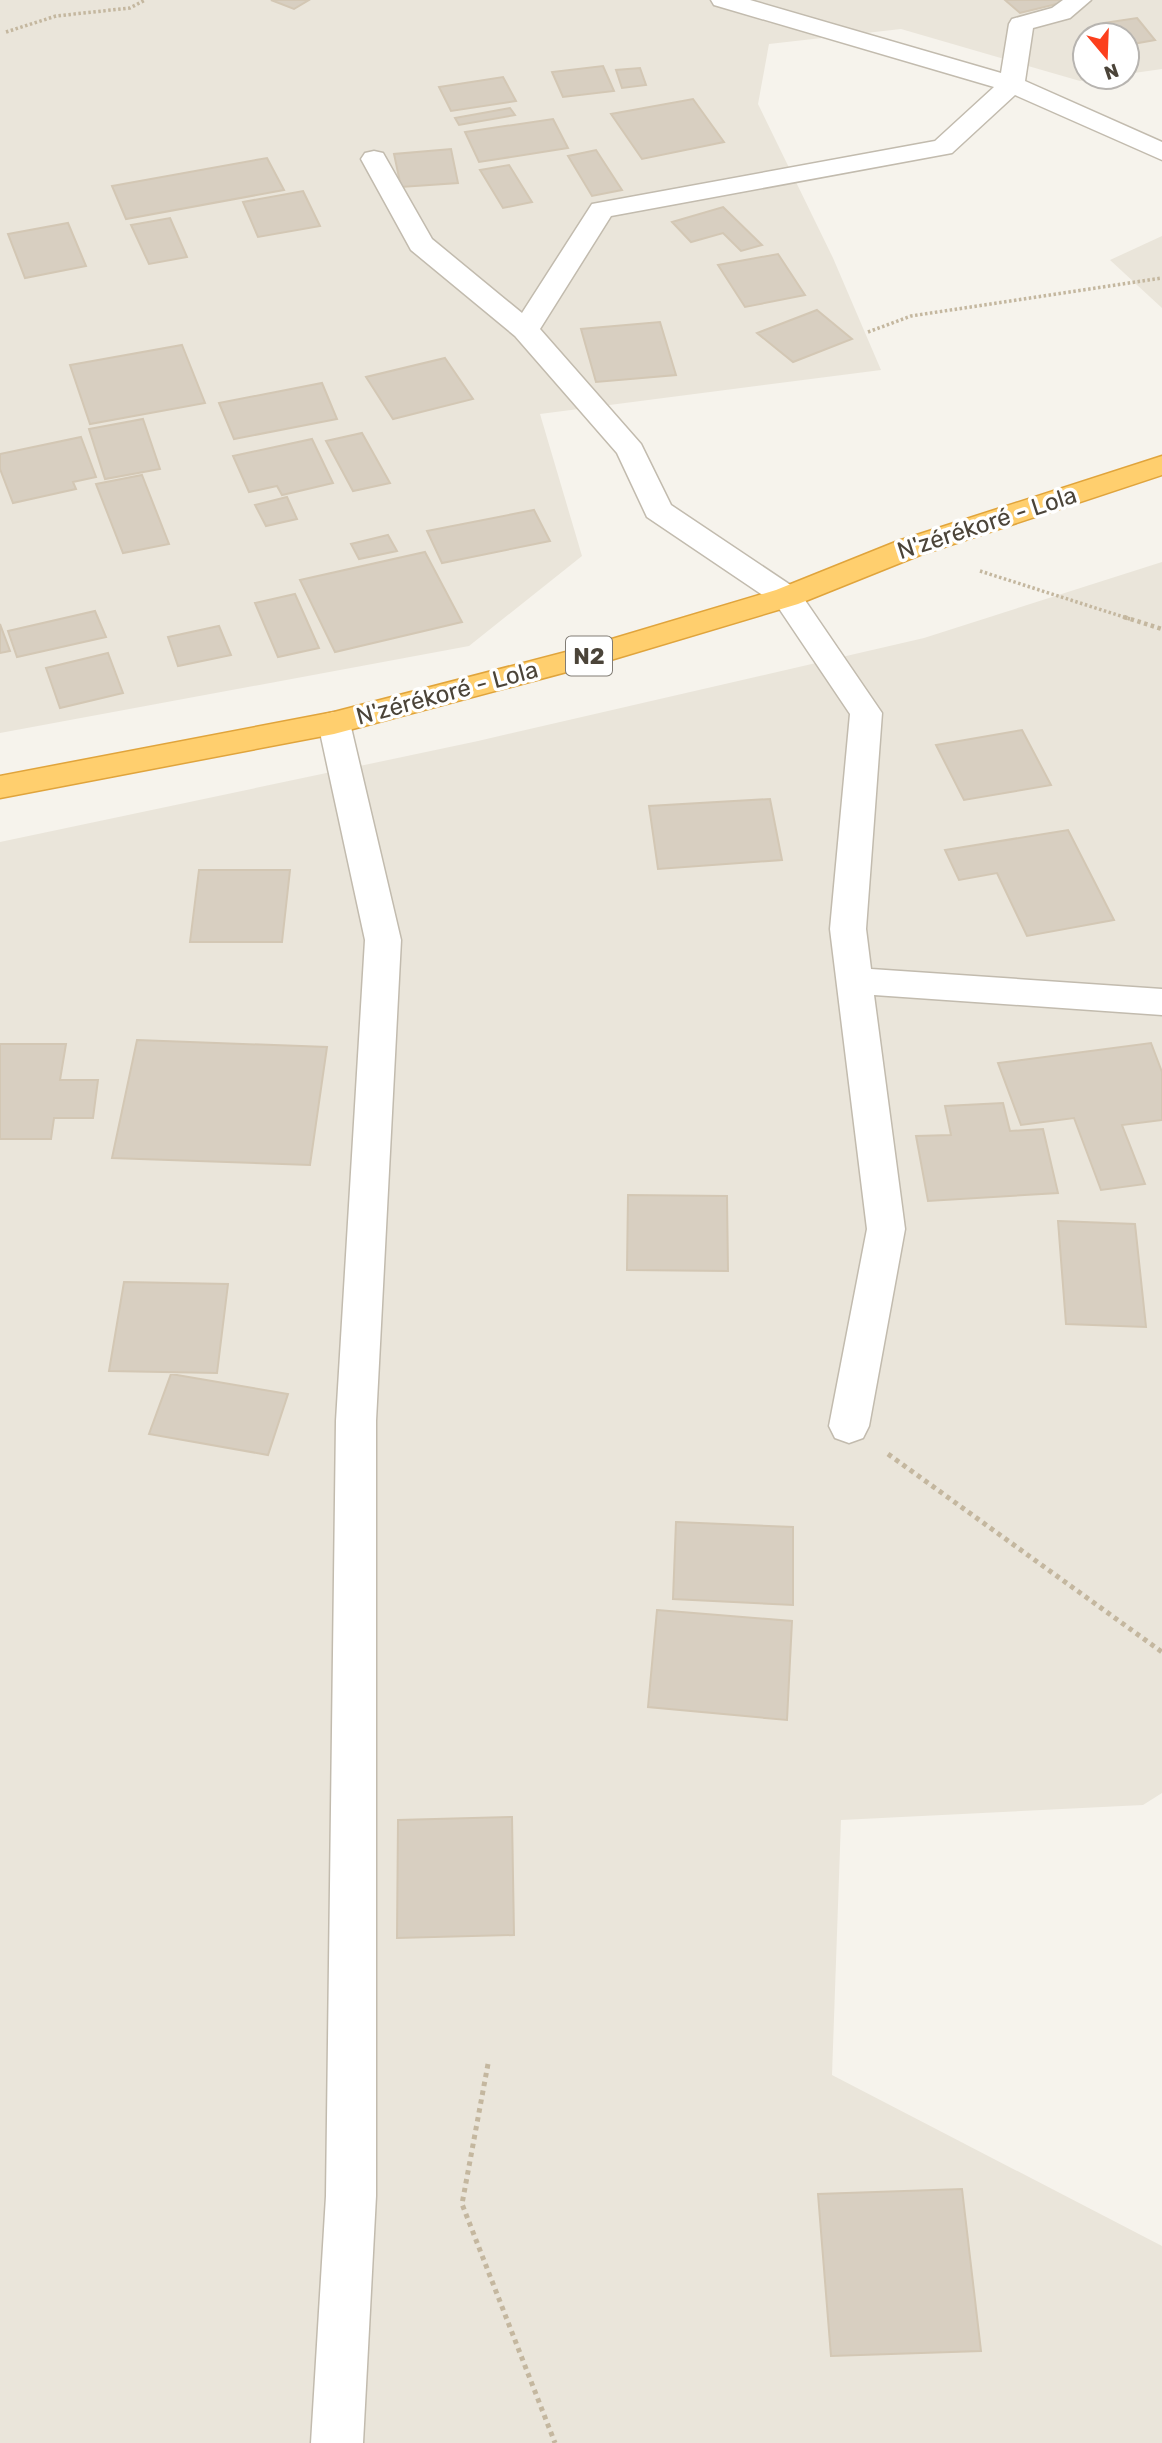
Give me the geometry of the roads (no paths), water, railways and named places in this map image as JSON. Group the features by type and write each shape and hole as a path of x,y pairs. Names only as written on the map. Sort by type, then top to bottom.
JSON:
{"highway":[{"name":"N'zérékoré - Lola","path":"0,787 334,723 593,655 788,597 909,548 1162,465"}],"street":[{"path":"723,0 1012,85 1162,152"},
{"path":"525,330 602,210 943,147 1012,85 1021,24 1061,13 1079,0"},
{"path":"374,159 421,244 525,330 631,450 658,510 788,597 866,713 848,929 886,1229 849,1426"},
{"path":"334,723 383,940 356,1421 351,2196 337,2443"},
{"path":"855,981 1162,1002"}]}
